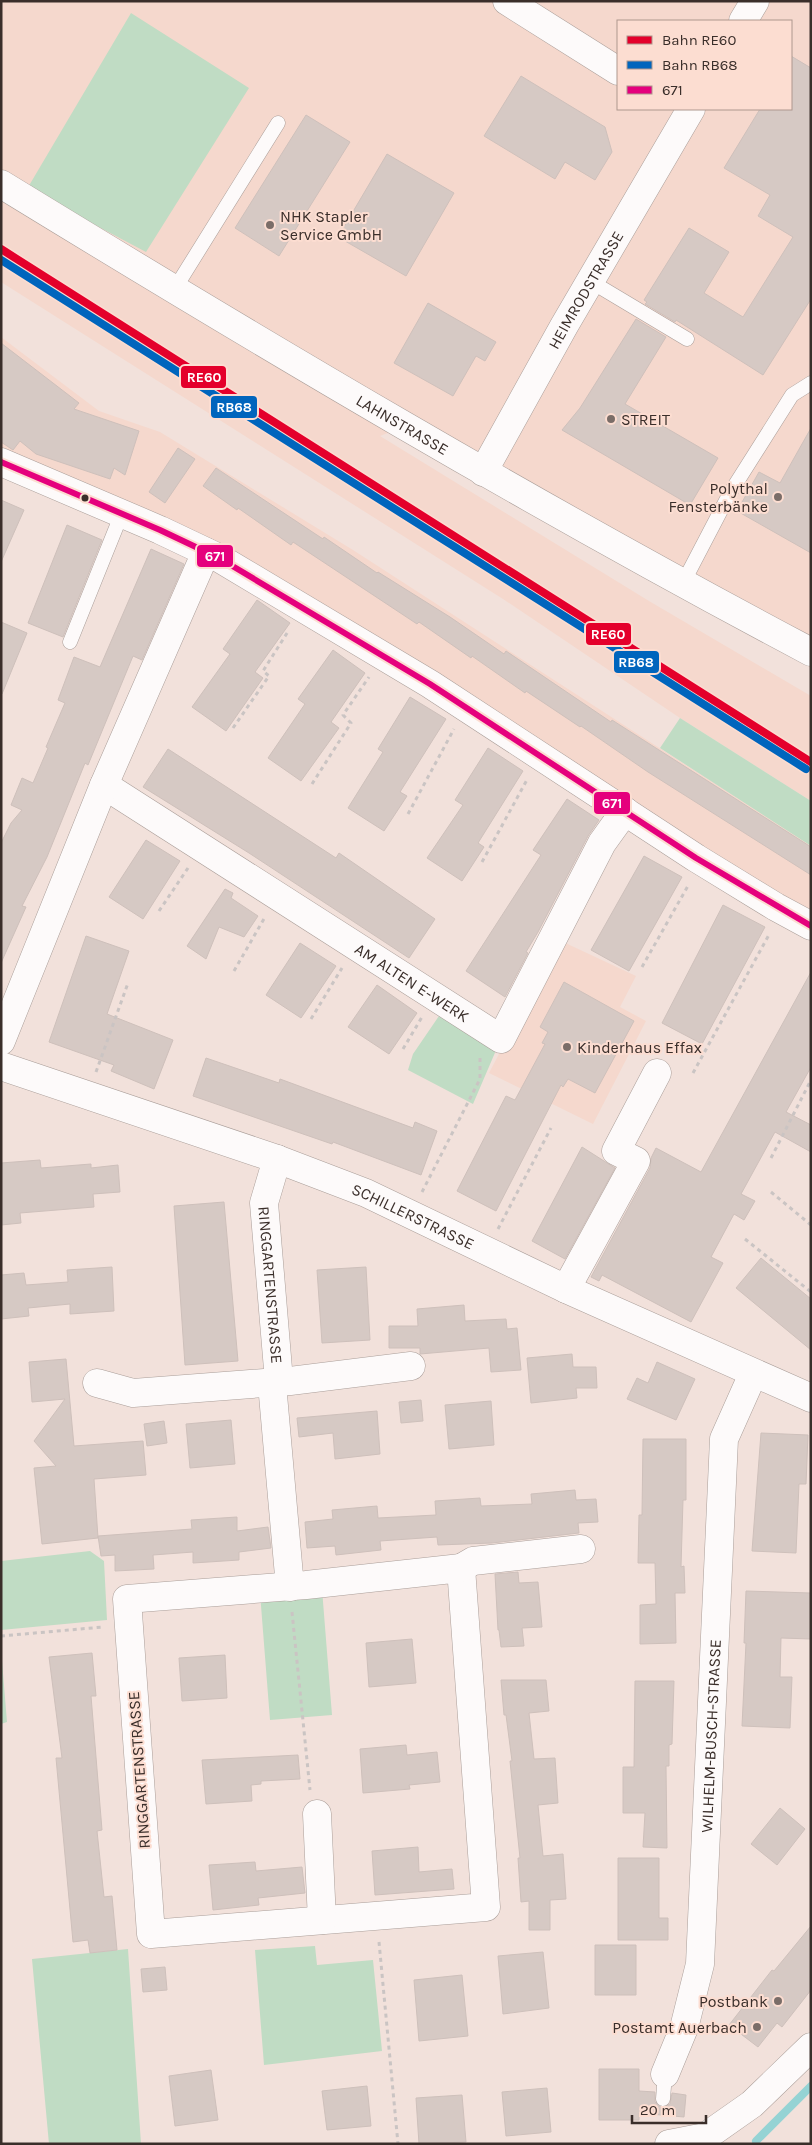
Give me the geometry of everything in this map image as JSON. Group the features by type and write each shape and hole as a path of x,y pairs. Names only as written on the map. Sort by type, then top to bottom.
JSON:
{"street":[{"path":"506,1 617,70"},
{"path":"744,20 754,1"},
{"name":"HEIMRODSTRASSE","path":"483,472 687,110"},
{"name":"LAHNSTRASSE","path":"1,184 174,290 483,472 682,583 811,652"},
{"path":"1,462 122,513 206,552 466,707 702,861 811,926"},
{"path":"1,1042 104,785 206,552"},
{"name":"AM ALTEN E-WERK","path":"104,785 501,1039"},
{"path":"501,1039 602,843 625,810"},
{"name":"SCHILLERSTRASSE","path":"1,1066 277,1159 366,1193 566,1289 753,1374 811,1398"},
{"path":"566,1289 636,1161 616,1151 657,1073"},
{"name":"RINGGARTENSTRASSE","path":"277,1159 264,1203 278,1368 273,1395 290,1587"},
{"name":"RINGGARTENSTRASSE","path":"97,1383 133,1393 276,1382 411,1366"},
{"name":"WILHELM-BUSCH-STRASSE","path":"664,2086 684,2028 700,1964 724,1439 753,1374"},
{"name":"RINGGARTENSTRASSE","path":"461,1568 486,1907 151,1934 127,1599 290,1587 461,1568 473,1561 581,1549"},
{"path":"317,1814 322,1920"},
{"path":"669,2144 704,2140 752,2104 811,2047"}],"lane":[{"path":"174,290 278,123"},
{"path":"590,282 687,339"},
{"path":"682,583 730,493 792,395 811,383"},
{"path":"70,642 122,513"}],"path":[{"path":"233,728 269,676 263,671 302,609"},
{"path":"312,784 351,723 343,716 383,656"},
{"path":"408,814 466,707"},
{"path":"482,862 540,755"},
{"path":"159,911 201,847"},
{"path":"642,967 702,861"},
{"path":"234,970 278,896"},
{"path":"693,1073 782,910"},
{"path":"310,1019 356,946"},
{"path":"88,1095 128,983"},
{"path":"403,1049 434,996"},
{"path":"411,1215 480,1079 480,1057 501,1039"},
{"path":"771,1158 811,1080"},
{"path":"486,1251 551,1128"},
{"path":"771,1192 811,1225"},
{"path":"745,1239 811,1292"},
{"path":"290,1587 310,1786 317,1814"},
{"path":"1,1636 128,1625"},
{"path":"376,1917 398,2144"}],"shaded area":[{"path":"1,1 811,1 811,661 393,431 380,436 649,601 811,696 811,801 680,718 503,599 1,282"},
{"path":"1,337 99,411 160,432 353,550 811,846 811,918 551,753 1,452"},
{"name":"Kinderhaus Effax","path":"559,940 636,976 620,1007 646,1021 593,1124 489,1073"}],"green space":[{"path":"131,13 249,88 146,252 27,189"},
{"path":"680,718 811,801 811,846 660,748"},
{"path":"441,1013 497,1048 473,1104 408,1070 413,1054"},
{"path":"90,1551 104,1561 107,1620 1,1630 1,1561"},
{"path":"322,1589 332,1715 270,1720 260,1593"},
{"path":"1,1649 7,1722 1,1724"},
{"path":"315,1946 317,1965 373,1960 382,2051 264,2065 255,1950"},
{"path":"128,1949 141,2144 49,2144 32,1959"}],"building":[{"path":"792,57 811,68 811,299 763,375 676,320 675,322 645,304 647,302 644,300 689,228 729,252 704,293 743,317 793,237 758,216 770,195 724,168 759,110 792,110"},
{"path":"521,76 605,127 612,152 595,180 565,162 555,179 484,136"},
{"path":"306,115 350,142 279,256 235,228"},
{"path":"387,154 454,193 406,276 338,237"},
{"path":"428,303 496,342 485,361 476,356 453,396 394,363"},
{"name":"STREIT","path":"636,319 666,337 625,404 718,458 690,505 562,430 580,408"},
{"path":"1,343 79,403 74,409 139,431 125,475 114,468 110,479 36,454 20,441 13,450 1,442"},
{"name":"Polythal Fensterbänke","path":"811,428 811,553 737,511 759,472 780,483"},
{"path":"178,448 195,459 165,503 149,492"},
{"path":"216,468 323,539 324,537 377,573 450,617 504,654 506,651 611,722 612,720 811,847 811,875 648,772 526,691 525,693 419,622 417,624 293,542 291,545 238,508 237,510 203,486"},
{"path":"1,500 24,510 1,562"},
{"path":"67,525 102,540 63,637 28,623"},
{"path":"151,549 184,564 142,660 133,656 88,765 85,763 47,857 22,906 26,907 1,963 1,843 11,823 22,810 11,805 22,778 33,783 48,748 46,747 65,703 58,700 74,657 100,667"},
{"path":"257,600 290,623 255,672 263,678 226,731 192,707 230,654 223,649"},
{"path":"1,622 27,633 2,694 1,693"},
{"path":"333,650 365,673 331,722 339,728 301,781 268,758 305,704 298,699"},
{"path":"410,697 446,719 400,792 407,796 384,831 348,808 383,752 378,749"},
{"path":"488,748 523,771 478,843 484,847 462,881 427,858 463,805 455,800"},
{"path":"168,749 336,858 339,853 435,919 409,958 249,853 143,787"},
{"path":"567,799 599,820 588,836 526,952 528,953 505,997 466,971 541,855 533,850"},
{"path":"146,840 180,861 143,919 109,897"},
{"path":"644,856 682,877 629,971 591,950"},
{"path":"225,889 233,893 231,898 258,916 244,937 219,927 206,959 187,946"},
{"path":"723,905 765,927 702,1044 662,1023"},
{"path":"86,936 129,951 107,1014 173,1040 154,1089 111,1071 114,1065 49,1042"},
{"path":"300,943 336,966 301,1018 266,995"},
{"path":"811,972 811,1067 786,1112 811,1125 811,1152 775,1132 741,1194 755,1201 744,1220 734,1214 711,1257 723,1263 691,1322 602,1275 599,1281 591,1277 650,1168 651,1158 656,1148 701,1172"},
{"path":"564,982 634,1021 595,1093 568,1079 563,1087 561,1085 496,1211 457,1191 506,1096 515,1100 545,1044 542,1043 548,1032 540,1027"},
{"path":"377,985 417,1013 389,1054 348,1027"},
{"path":"206,1058 279,1083 280,1079 413,1128 415,1122 437,1131 421,1175 333,1142 332,1144 193,1096"},
{"path":"582,1147 615,1168 565,1259 532,1241"},
{"path":"40,1160 41,1168 91,1164 91,1168 118,1165 120,1192 93,1194 94,1207 20,1213 21,1223 1,1225 1,1163"},
{"path":"224,1202 238,1361 185,1365 174,1206"},
{"path":"761,1258 811,1299 811,1350 736,1288"},
{"path":"112,1267 114,1311 70,1314 70,1304 28,1308 29,1316 1,1319 1,1275 24,1273 26,1285 68,1282 67,1270"},
{"path":"366,1267 370,1340 322,1343 317,1270"},
{"path":"464,1305 465,1321 506,1319 507,1329 517,1328 521,1370 491,1372 489,1348 420,1354 420,1348 389,1348 389,1326 418,1326 417,1309"},
{"path":"572,1354 573,1367 596,1367 597,1388 576,1388 577,1398 531,1403 527,1358"},
{"path":"66,1359 74,1446 143,1441 146,1475 94,1479 98,1538 42,1544 34,1468 56,1466 34,1441 65,1399 32,1402 29,1362"},
{"path":"657,1362 695,1379 676,1420 627,1399 637,1378 648,1383"},
{"path":"421,1400 423,1421 401,1423 399,1402"},
{"path":"491,1401 494,1445 449,1449 445,1405"},
{"path":"377,1411 380,1454 335,1459 333,1433 299,1437 297,1418"},
{"path":"231,1420 235,1464 190,1468 186,1424"},
{"path":"164,1421 167,1443 147,1446 144,1424"},
{"path":"761,1433 808,1435 806,1484 799,1484 796,1553 752,1551"},
{"path":"643,1439 686,1439 686,1500 683,1500 681,1567 684,1566 685,1593 675,1593 676,1643 640,1644 640,1605 656,1604 655,1563 638,1563 639,1515 642,1515"},
{"path":"575,1490 576,1500 596,1499 598,1522 578,1523 579,1533 492,1543 438,1545 437,1537 380,1541 381,1550 336,1555 335,1546 307,1548 305,1522 333,1519 332,1510 377,1506 378,1518 436,1515 435,1501 480,1498 481,1506 532,1504 531,1494"},
{"path":"237,1517 237,1531 268,1527 271,1548 239,1552 239,1560 193,1563 193,1552 153,1555 154,1569 115,1571 115,1555 101,1556 98,1536 192,1529 191,1520"},
{"path":"518,1572 519,1583 538,1582 542,1627 522,1628 524,1646 501,1647 498,1630 495,1574"},
{"path":"746,1591 811,1593 811,1639 781,1638 780,1677 792,1677 790,1728 742,1726 746,1643 744,1643"},
{"path":"412,1639 416,1683 369,1687 366,1643"},
{"path":"92,1653 96,1696 91,1696 102,1830 97,1831 104,1897 112,1896 117,1950 90,1953 88,1940 73,1942 56,1758 62,1758 49,1657"},
{"path":"225,1655 227,1698 182,1701 179,1658"},
{"path":"501,1680 546,1680 549,1711 529,1713 534,1759 555,1758 558,1803 538,1805 543,1856 563,1854 566,1899 550,1900 550,1930 529,1930 529,1901 521,1902 518,1858 520,1858 510,1761 512,1761 506,1715 504,1715"},
{"path":"635,1681 674,1681 672,1744 669,1745 669,1766 666,1766 667,1848 643,1847 645,1813 623,1813 623,1767 634,1767"},
{"path":"406,1745 407,1755 437,1752 440,1782 409,1785 410,1789 363,1793 360,1749"},
{"path":"298,1755 300,1779 261,1781 261,1784 251,1785 252,1801 206,1804 202,1760"},
{"path":"780,1808 805,1829 777,1865 751,1844"},
{"path":"418,1847 419,1872 452,1869 454,1889 375,1895 372,1851"},
{"path":"618,1858 659,1858 659,1918 668,1918 668,1940 618,1940"},
{"path":"255,1862 256,1871 302,1867 305,1893 258,1898 259,1905 213,1910 209,1865"},
{"path":"811,1926 811,1990 782,2027 777,2023 758,2047 729,2025 772,1970 774,1971"},
{"path":"595,1945 636,1945 636,1995 595,1995"},
{"path":"543,1952 549,2008 503,2014 498,1956"},
{"path":"165,1967 167,1990 143,1992 141,1969"},
{"path":"462,1975 468,2036 419,2041 414,1980"},
{"path":"599,2069 639,2069 639,2091 655,2092 655,2102 662,2108 670,2104 672,2093 686,2095 684,2117 639,2113 639,2120 599,2120"},
{"path":"211,2070 218,2120 175,2126 169,2076"},
{"path":"367,2086 371,2126 327,2130 322,2091"},
{"path":"547,2088 551,2132 506,2136 502,2092"},
{"path":"462,2095 466,2142 419,2144 416,2098"}],"waterway":[{"path":"756,2141 811,2086"}],"rail line":[{"name":"RE60","path":"1,249 811,762"},
{"name":"RB68","path":"1,260 806,769"}],"transit line":[{"name":"671","path":"1,462 160,530 219,558 430,684 696,858 811,926"}],"place":[{"name":"NHK Stapler Service GmbH","path":"270,225"},
{"name":"STREIT","path":"611,419"},
{"name":"Polythal Fensterbänke","path":"778,497"},
{"name":"Kinderhaus Effax","path":"567,1047"},
{"name":"Postbank","path":"778,2001"},
{"name":"Postamt Auerbach","path":"757,2027"}]}
